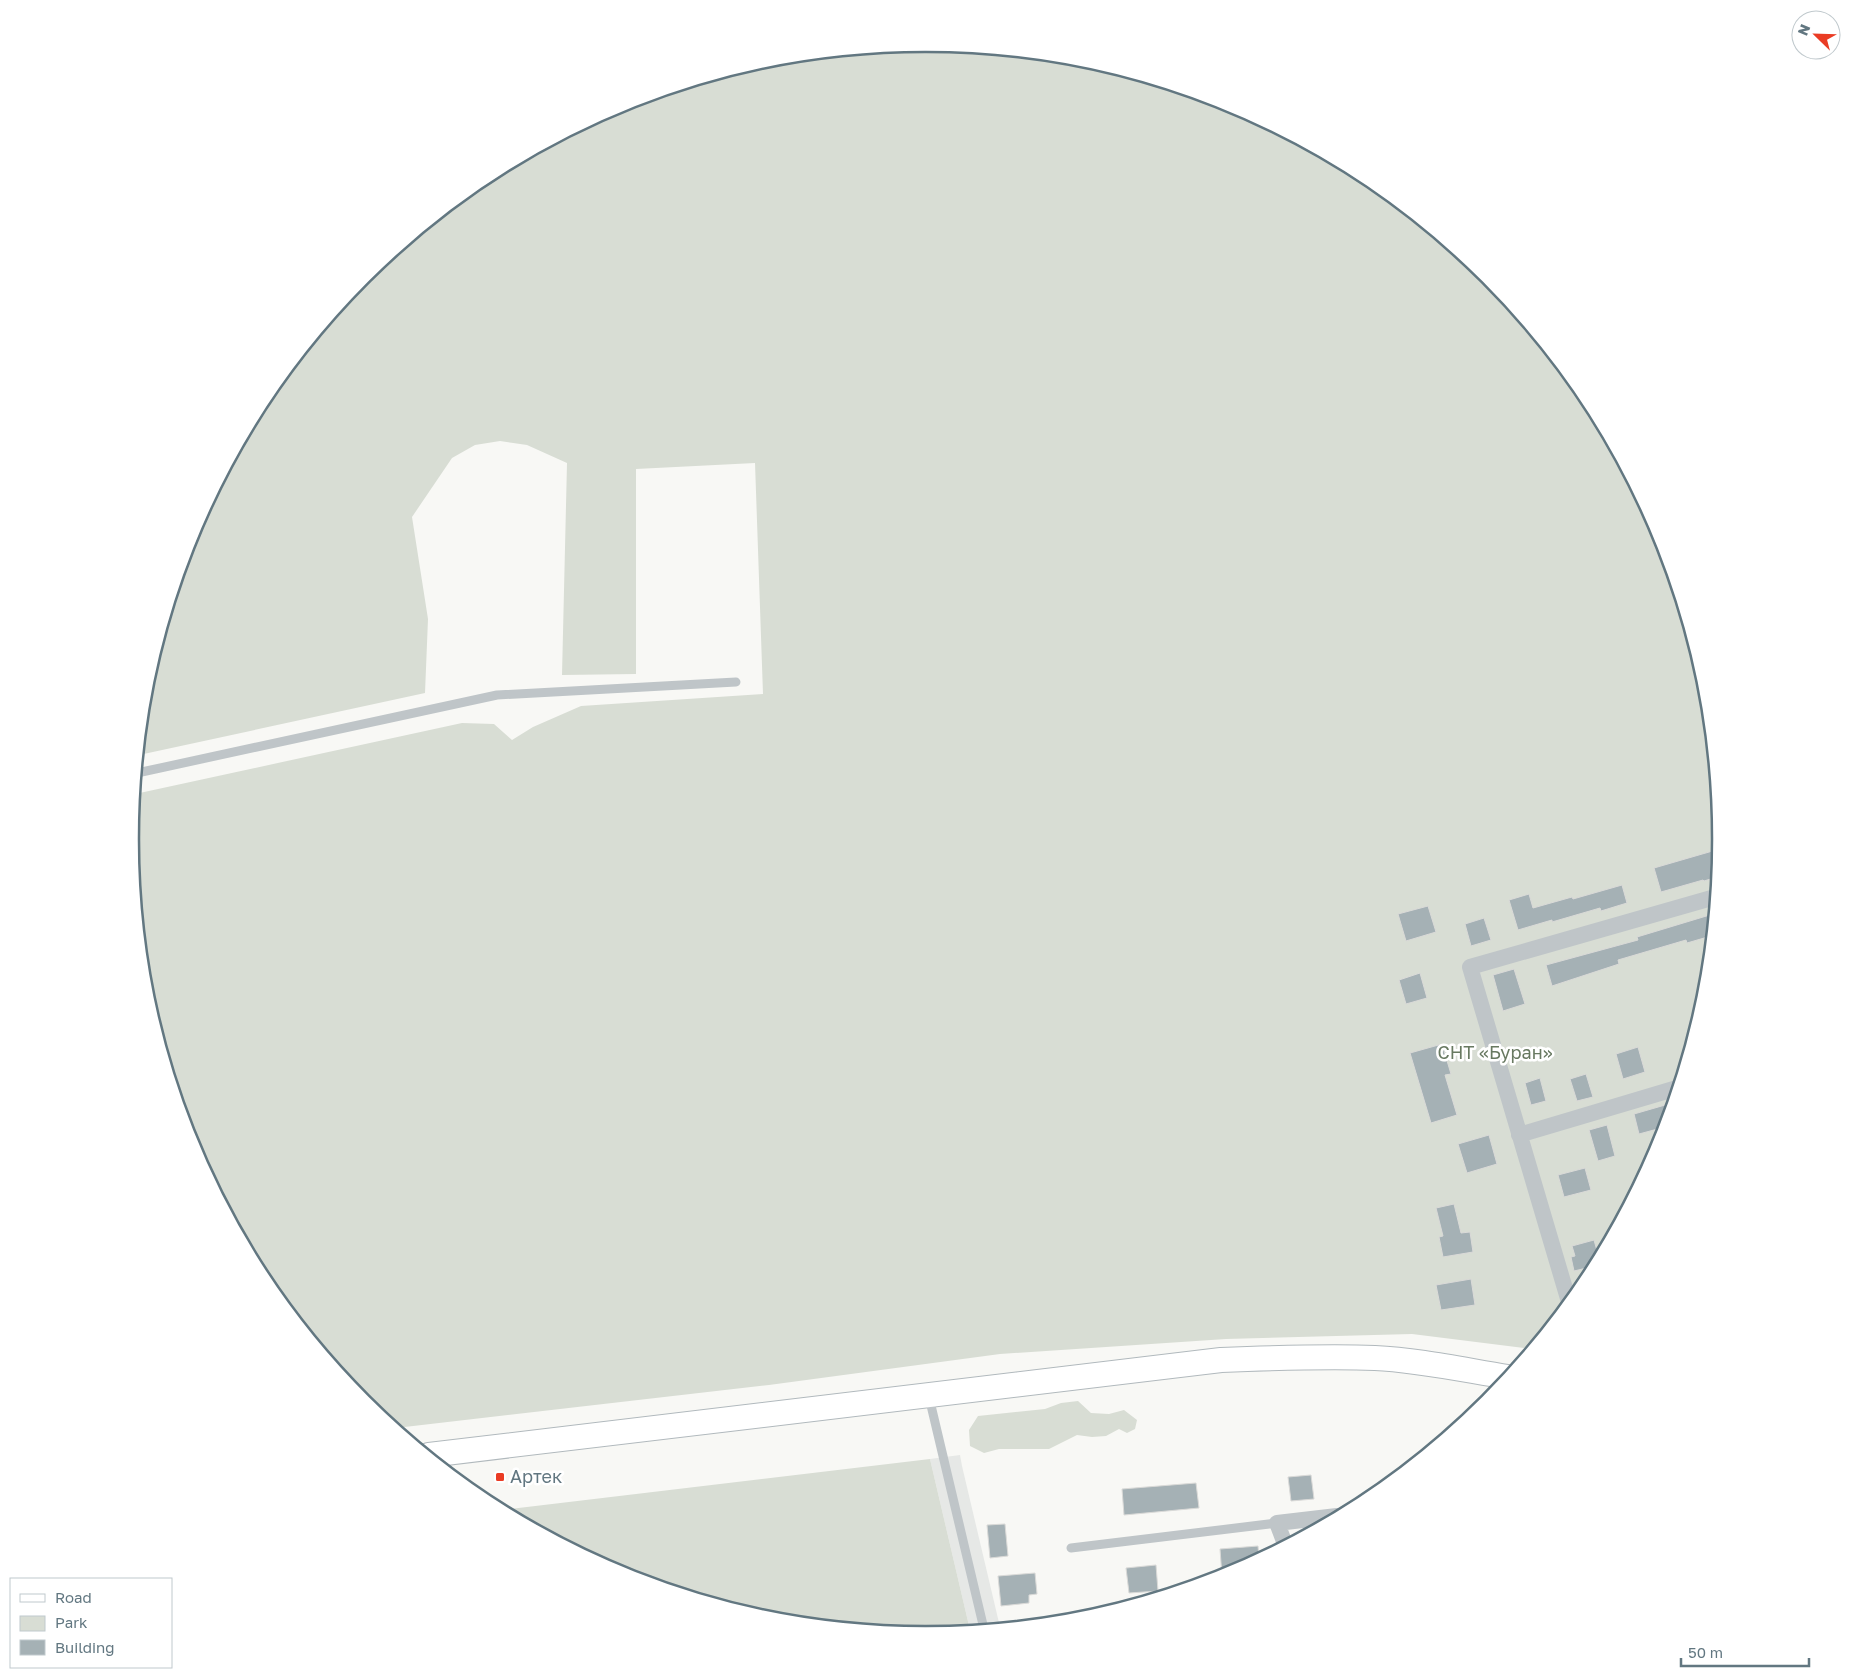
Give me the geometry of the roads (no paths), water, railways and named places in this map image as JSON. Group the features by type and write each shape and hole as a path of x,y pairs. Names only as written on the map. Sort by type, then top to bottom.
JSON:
{"street":[{"path":"1569,1290 1519,1135 1470,967 1709,899"},
{"path":"1519,1135 1671,1090"},
{"path":"436,1454 1204,1362 1291,1357 1376,1358 1500,1376"},
{"path":"1283,1539 1277,1523 1323,1518"}],"lane":[{"path":"143,772 497,695 736,682"},
{"path":"928,1394 983,1623"},
{"path":"1071,1548 1277,1523"}],"place":[{"name":"Артек","path":"500,1477"}],"park label":[{"name":"СНТ «Буран»","path":"1495,1053"}]}
